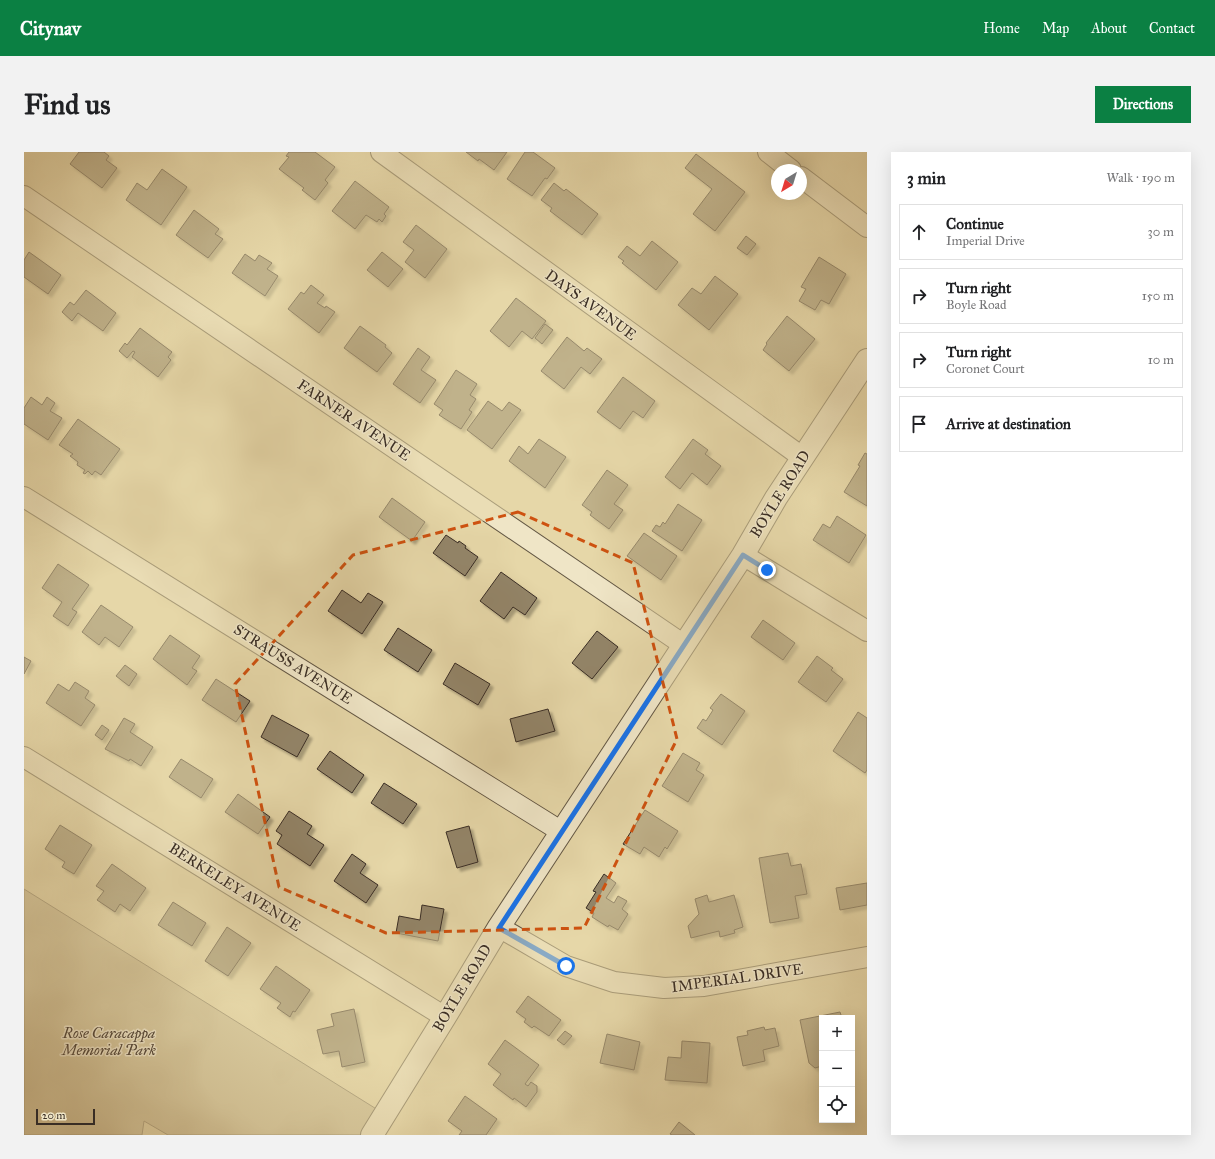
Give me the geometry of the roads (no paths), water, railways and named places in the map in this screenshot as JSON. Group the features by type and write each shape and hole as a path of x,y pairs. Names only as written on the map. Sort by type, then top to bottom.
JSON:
{"street":[{"name":"DAYS AVENUE","path":"381,152 802,457"},
{"path":"768,152 783,164"},
{"path":"807,182 867,227"},
{"name":"FARNER AVENUE","path":"24,196 684,645"},
{"name":"BOYLE ROAD","path":"372,1135 499,928 743,555 802,457 867,360"},
{"name":"STRAUSS AVENUE","path":"24,497 562,832"},
{"path":"743,555 867,631"},
{"name":"BERKELEY AVENUE","path":"24,757 445,1017"},
{"name":"IMPERIAL DRIVE","path":"499,928 566,966 614,982 664,988 704,986 867,957"}],"park label":[{"name":"Rose Caracappa Memorial Park","path":"109,1042"}]}
